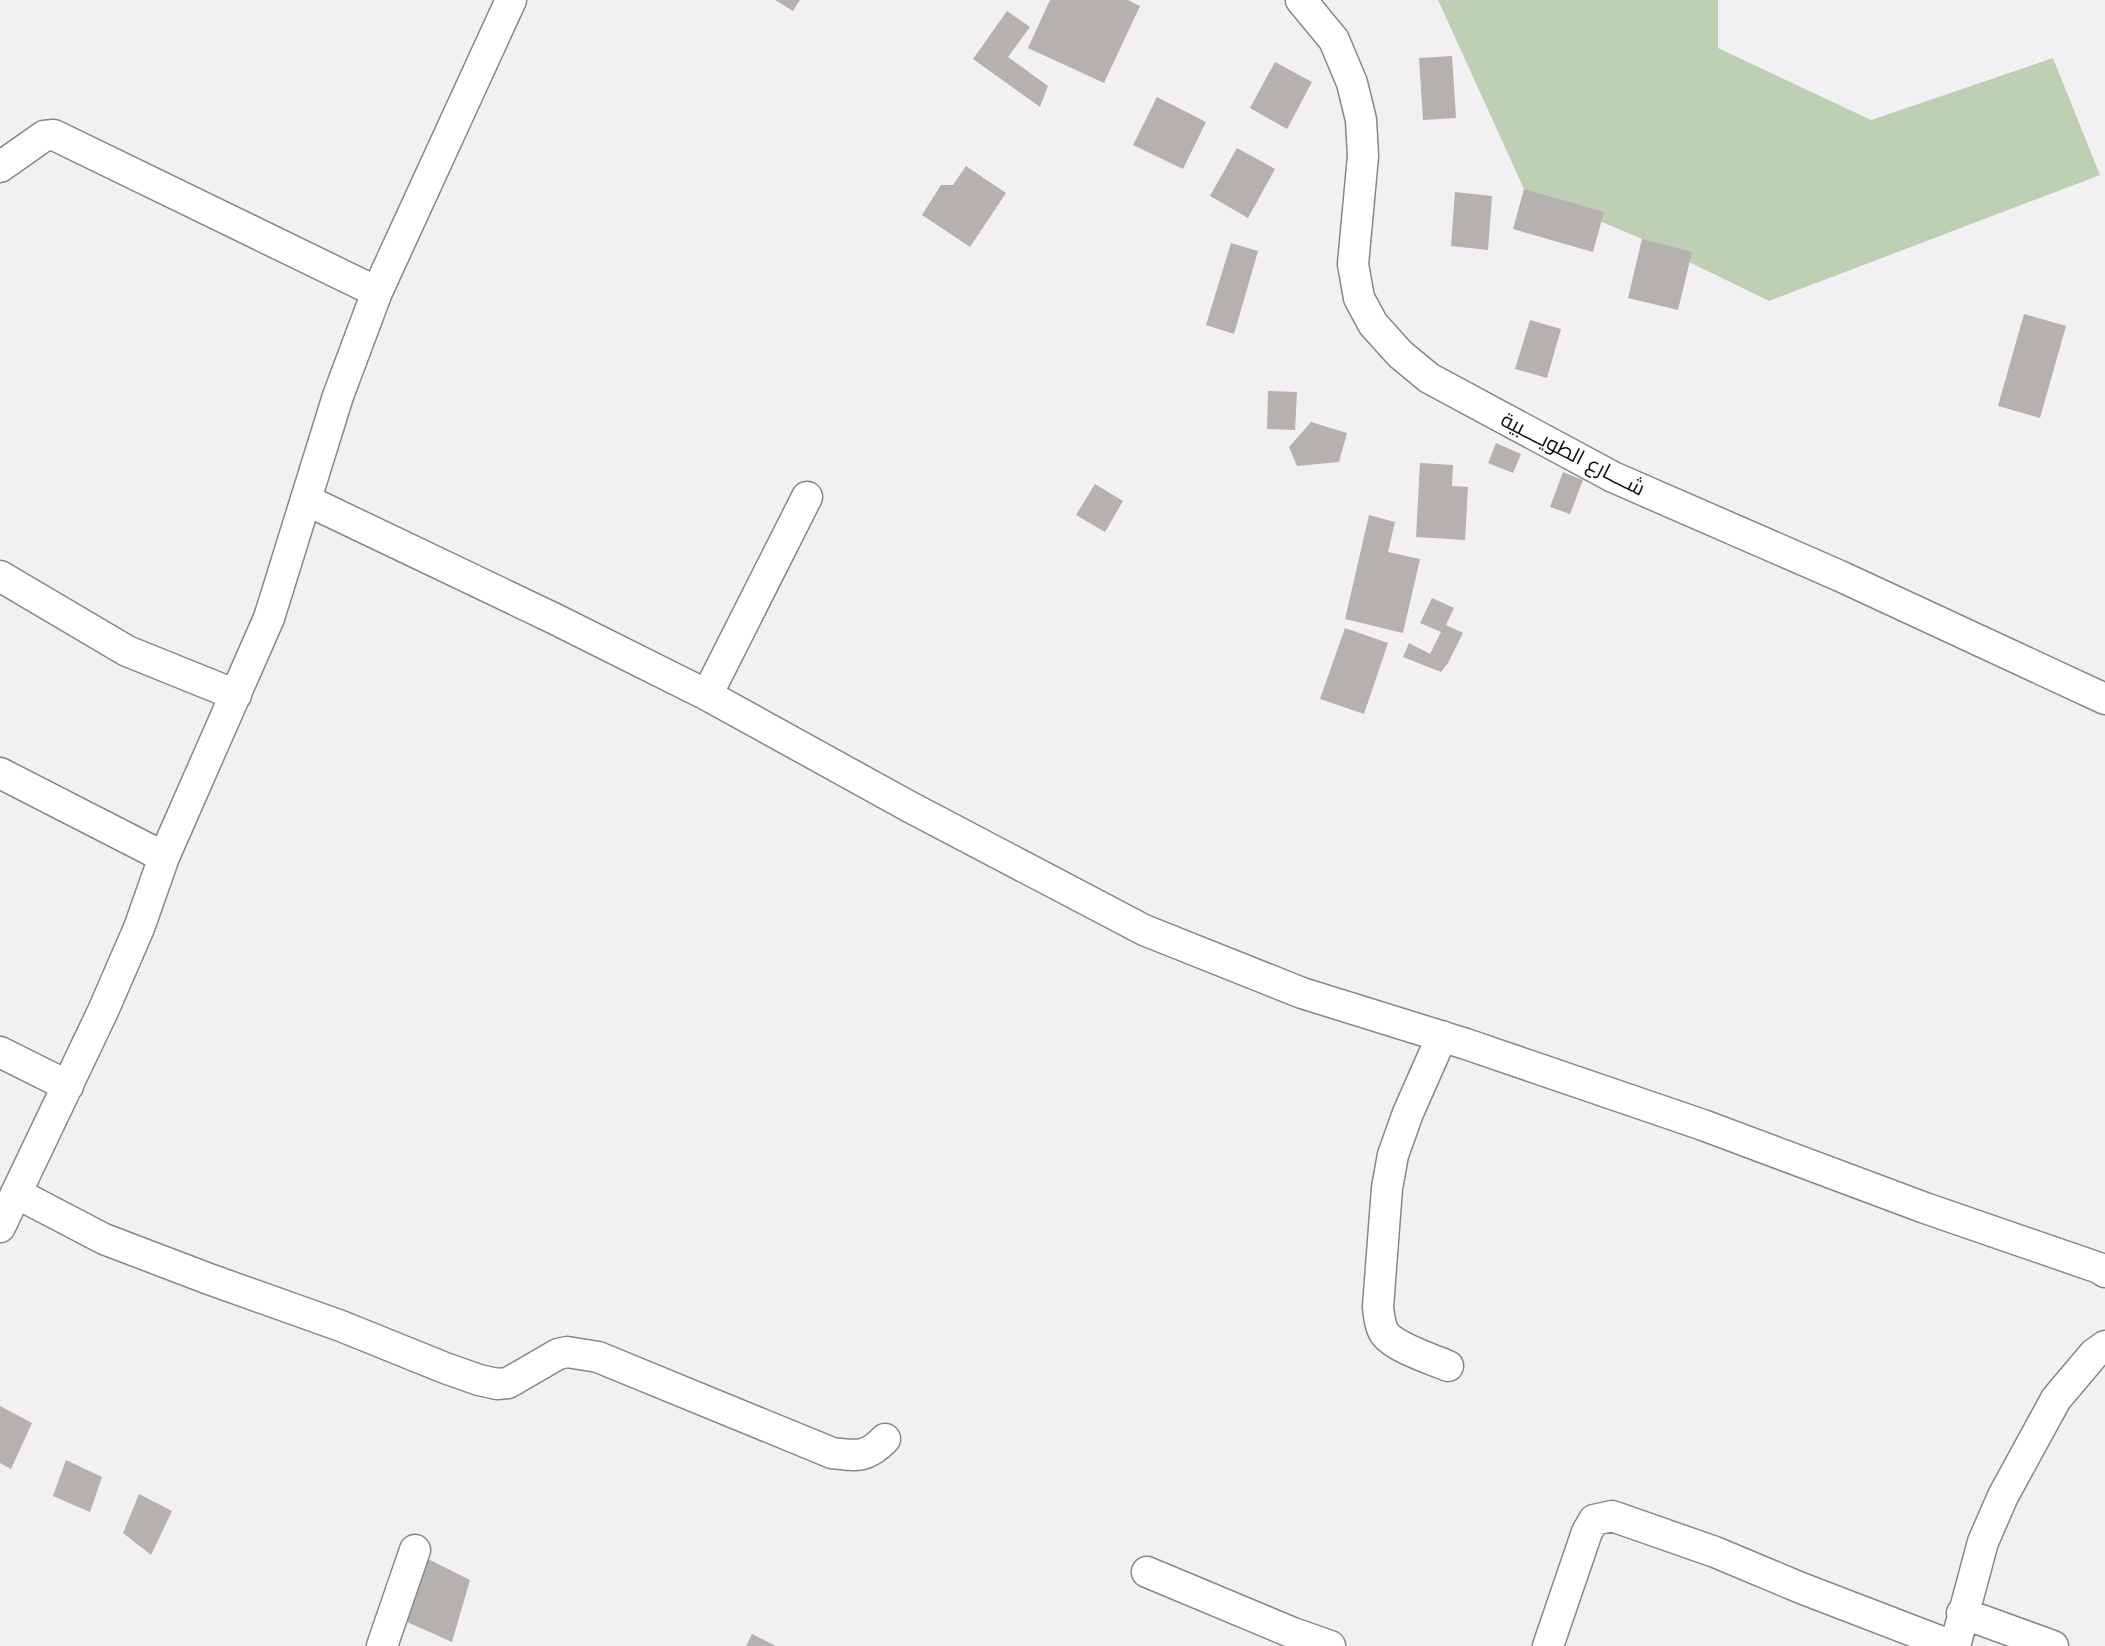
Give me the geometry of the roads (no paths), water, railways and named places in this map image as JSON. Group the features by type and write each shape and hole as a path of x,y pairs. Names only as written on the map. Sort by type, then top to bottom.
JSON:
{"street":[{"path":"0,1227 68,1086 139,928 164,857 269,618 338,396 377,292 511,0"},
{"name":"شــــارع الطويــــبية","path":"1301,0 1334,40 1352,82 1361,120 1363,156 1353,264 1359,298 1373,324 1400,354 1428,378 1613,477 1860,585 2105,699"},
{"path":"0,167 44,136 54,135 377,292"},
{"path":"707,695 807,497"},
{"path":"306,500 707,695 910,807 1144,930 1302,993 1442,1036 1703,1125 1924,1208 2105,1272"},
{"path":"0,576 127,651 236,694"},
{"path":"0,773 164,857"},
{"path":"1442,1036 1392,1155 1387,1188 1378,1307 1379,1320 1385,1334 1398,1344 1448,1366"},
{"path":"0,1052 68,1086"},
{"path":"16,1193 104,1239 341,1326 479,1380 497,1384 508,1383 558,1354 579,1353 598,1357 832,1453 855,1456 875,1450 885,1439"},
{"path":"1548,1646 1587,1532 1594,1520 1612,1516 1715,1552 1801,1588 1954,1646 1983,1542 2004,1496 2056,1399 2094,1354 2105,1346"},
{"path":"382,1646 415,1550"},
{"path":"1147,1572 1293,1633 1330,1646"},
{"path":"1962,1612 2053,1646"}]}
